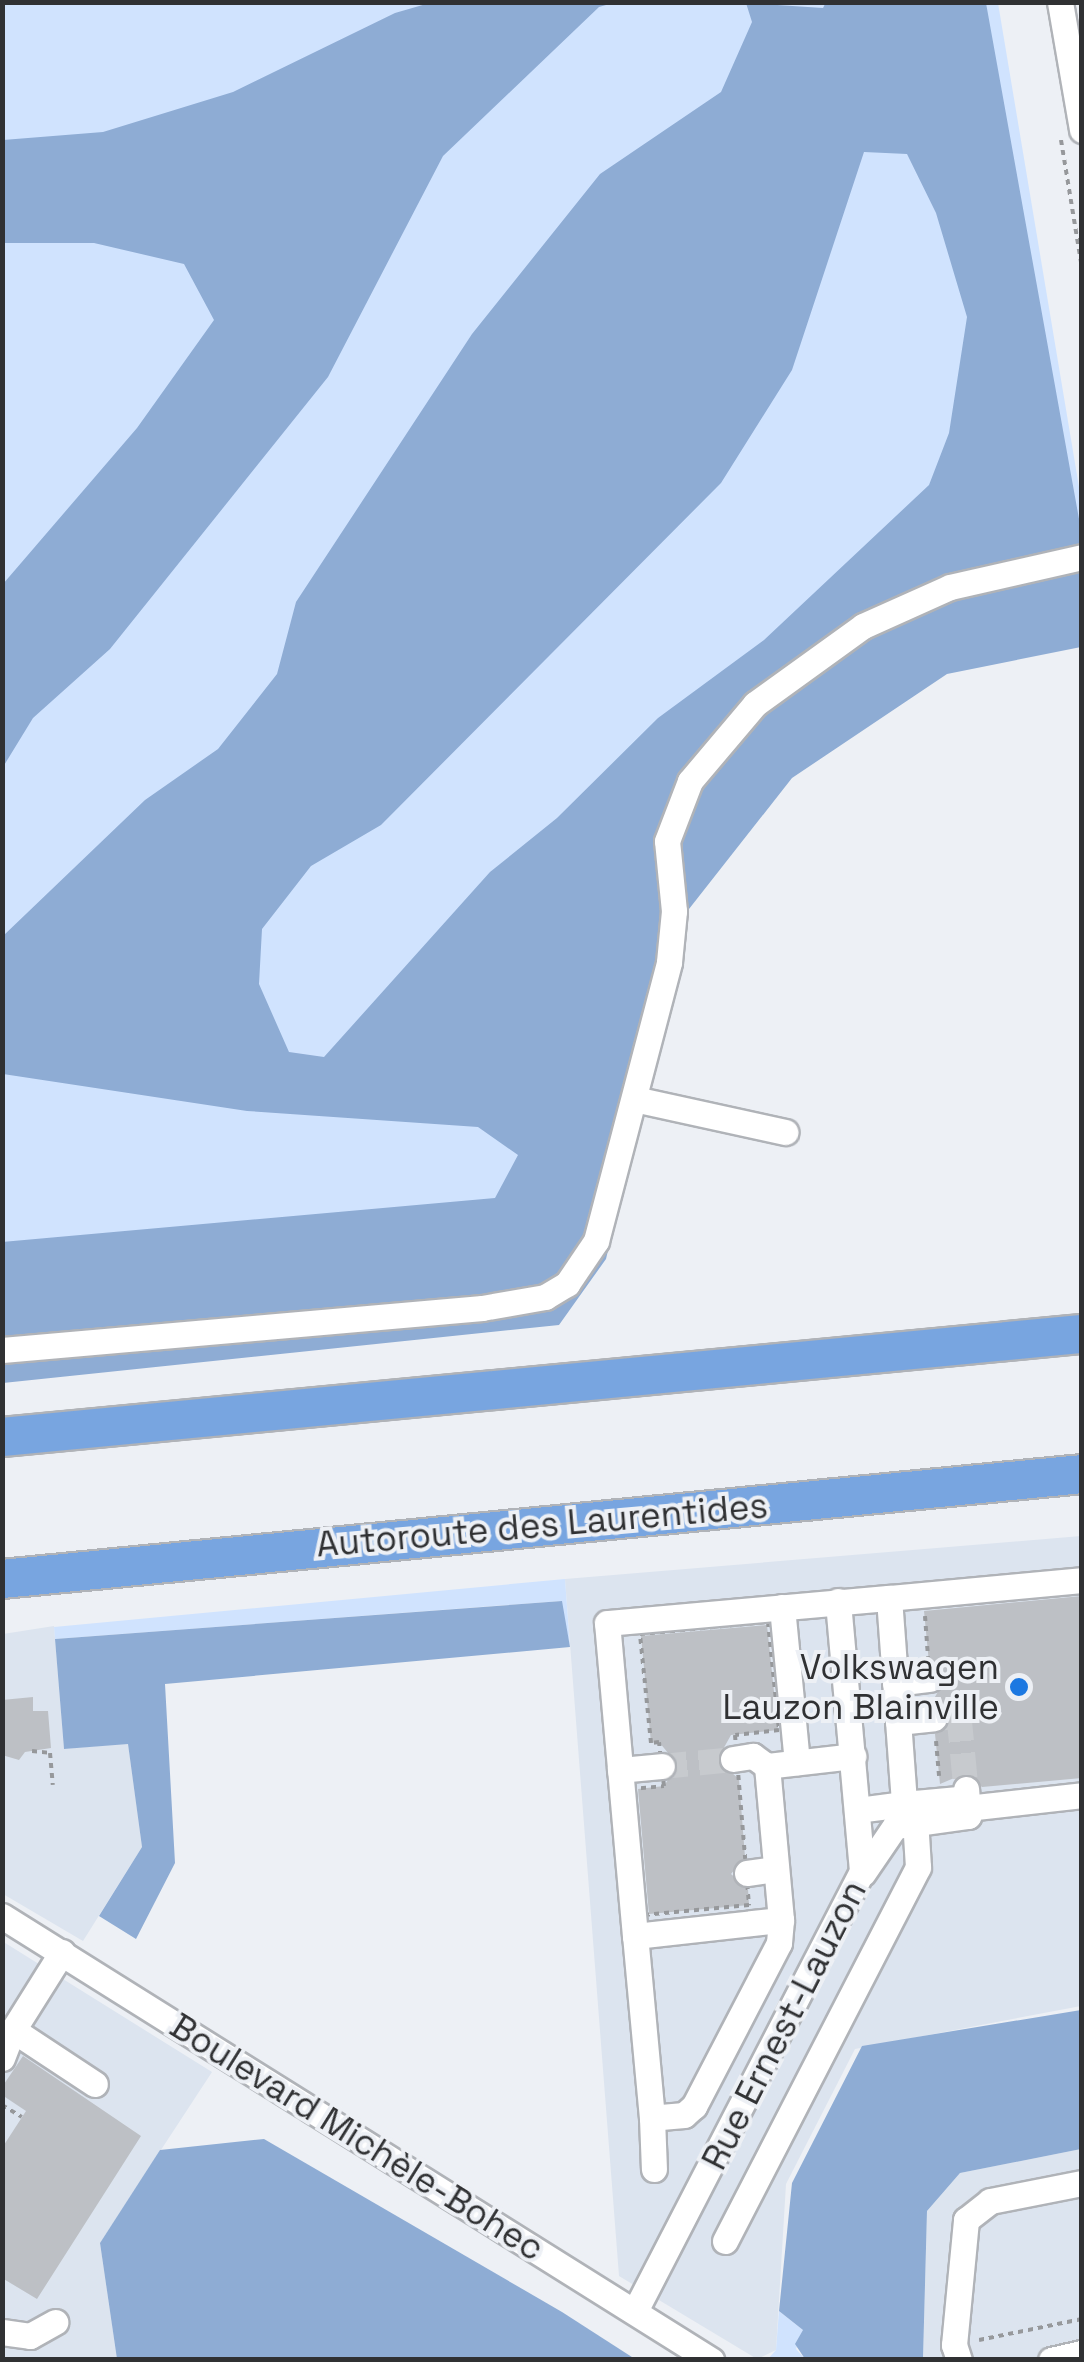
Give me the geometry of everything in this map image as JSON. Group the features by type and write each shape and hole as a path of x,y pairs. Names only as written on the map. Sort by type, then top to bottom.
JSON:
{"highway":[{"path":"2,1437 1082,1334"},
{"name":"Autoroute des Laurentides","path":"2,1579 1082,1474"}],"street":[{"path":"1060,2 1082,130"},
{"path":"2,1350 545,1297 576,1275 596,1241 673,936 667,841 678,802 720,740 783,679 886,613 950,587 1082,557"},
{"path":"634,1099 785,1132"},
{"path":"654,2168 648,1928 620,1770 607,1623 1082,1580"},
{"path":"726,2241 918,1867 898,1722 890,1598"},
{"name":"Rue Ernest-Lauzon","path":"635,2311 858,1882 858,1810 838,1602"},
{"path":"782,1606 797,1762"},
{"path":"896,1683 930,1679"},
{"path":"898,1722 934,1718"},
{"path":"734,1747 766,1766 853,1756"},
{"path":"620,1770 661,1754"},
{"path":"652,2118 684,2115 694,2106 769,1962 780,1920 766,1766"},
{"path":"858,1810 911,1809 962,1800 1082,1795"},
{"path":"858,1882 887,1832 911,1809"},
{"path":"746,1874 776,1869"},
{"name":"Boulevard Michèle-Bohec","path":"2,1916 712,2360"},
{"path":"648,1928 695,1920 780,1920"},
{"path":"2,2058 14,2030 62,1952"},
{"path":"769,1962 807,1982"},
{"path":"14,2030 94,2084"},
{"path":"965,2352 955,2328 966,2220 990,2201 1081,2187"},
{"path":"2,2332 30,2336 55,2322"},
{"path":"1051,2360 1082,2354"}],"path":[{"path":"924,1610 930,1679"},
{"path":"661,1754 650,1743 640,1634 768,1622 778,1730 734,1747"},
{"path":"934,1718 962,1800"},
{"path":"32,1751 50,1753 52,1786"},
{"path":"2,2104 22,2117"},
{"path":"965,2352 1082,2319"}],"shaded area":[{"path":"433,2 613,3 599,7 443,156 328,377 110,649 33,718 3,767 3,584 137,428 214,320 184,264 94,243 3,243 3,140 103,132 233,92 395,13"},
{"path":"826,2 986,3 1081,530 1081,647 947,674 792,778 689,909 606,1259 559,1325 3,1383 2,1242 495,1198 518,1155 478,1127 247,1111 3,1074 3,936 145,800 218,749 277,674 296,602 472,334 600,174 721,92 752,22 746,3 823,8","holes":["864,152 907,154 936,213 967,317 949,433 929,485 764,640 658,718 557,818 490,872 324,1057 289,1052 259,984 262,929 311,866 381,825 721,483 792,370"]},
{"path":"2,3 998,3 1081,499 1081,538 704,764 488,1297 3,1355"},
{"path":"1081,1536 1081,2006 855,2049 786,2184 776,2350 757,2359 619,2276 565,1579"},
{"path":"565,1579 570,1647 561,1601 55,1639 54,1627"},
{"path":"562,1601 570,1647 165,1684 175,1863 136,1939 99,1916 142,1847 128,1744 64,1749 55,1639"},
{"path":"54,1626 64,1749 128,1743 142,1847 83,1941 3,1894 3,1634"},
{"path":"2,1941 212,2072 100,2243 117,2359 3,2359"},
{"path":"1081,2010 1081,2149 960,2173 927,2211 923,2359 805,2359 795,2344 803,2330 779,2311 792,2183 862,2046"},
{"path":"264,2139 562,2312 635,2359 117,2359 100,2243 160,2150"},
{"path":"1081,2149 1081,2359 923,2360 927,2211 960,2173"},
{"path":"779,2311 803,2330 796,2349 805,2359 767,2360 776,2350"}],"building":[{"path":"1082,1596 1082,1778 982,1787 966,1773 940,1784 935,1734 950,1717 932,1702 946,1678 929,1663 924,1611"},
{"path":"767,1625 778,1730 731,1735 717,1760 739,1779 745,1857 731,1874 748,1889 749,1905 649,1914 638,1789 664,1786 678,1765 659,1742 651,1743 641,1636"},
{"path":"33,1697 33,1711 48,1711 51,1748 25,1752 19,1760 2,1755 2,1700"},
{"path":"23,2056 141,2136 37,2299 2,2278 2,2148 26,2111 2,2095 2,2087"}],"tunnel":[{"path":"934,1718 959,1716 966,1789"},
{"path":"662,1766 733,1759"}],"place":[{"name":"Volkswagen Lauzon Blainville","path":"1019,1687"}]}
